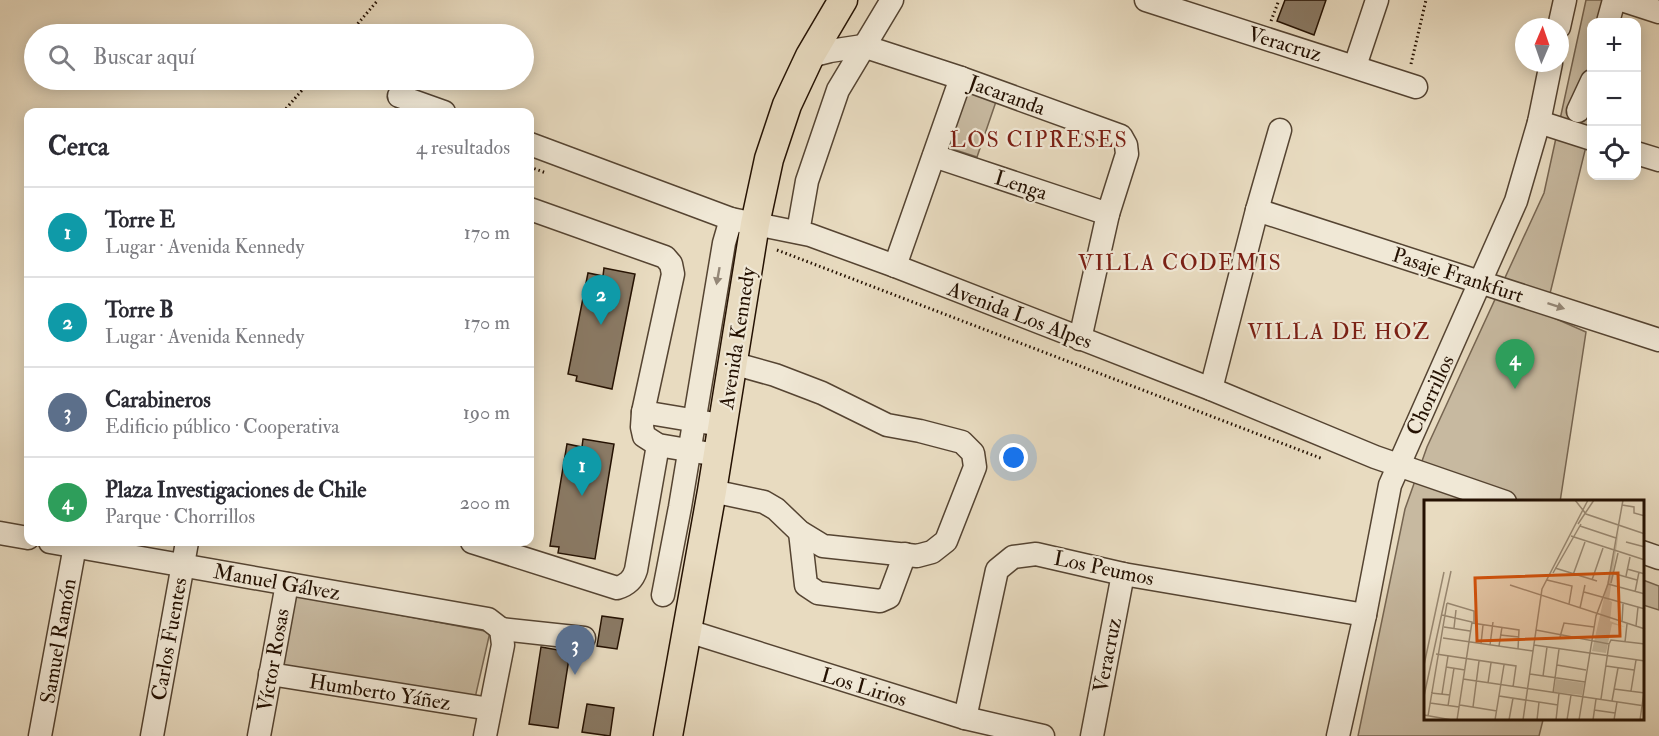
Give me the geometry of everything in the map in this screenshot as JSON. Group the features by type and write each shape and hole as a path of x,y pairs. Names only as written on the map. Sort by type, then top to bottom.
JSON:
{"main road":[{"name":"Avenida Kennedy","path":"668,736 712,492 703,453 722,425 732,363 746,228 787,105 810,56 843,0"}],"street":[{"path":"798,232 807,181 829,111 838,90 892,0"},
{"name":"Veracruz","path":"1146,0 1411,85"},
{"path":"1355,66 1377,0"},
{"path":"1561,18 1565,0"},
{"path":"1609,18 1614,0"},
{"path":"1622,0 1659,12"},
{"path":"810,56 863,46"},
{"name":"Jacaranda","path":"863,46 961,78 1121,136 1126,145 1127,154 1108,214 1080,339"},
{"name":"Chorrillos","path":"1338,736 1365,615 1383,511 1397,465 1423,413 1516,201 1539,122 1549,72"},
{"path":"895,266 961,78"},
{"path":"1578,111 1587,92"},
{"path":"399,96 433,108"},
{"path":"1539,122 1587,137"},
{"path":"1211,389 1280,130"},
{"name":"Avenida Los Alpes","path":"534,146 746,228 798,232 895,266 1211,389 1397,465 1499,500"},
{"path":"1641,155 1659,160"},
{"name":"Lenga","path":"934,156 1108,214"},
{"path":"534,210 665,257 671,264 673,274 643,412 642,427 644,436 658,445 703,453"},
{"name":"Pasaje Frankfurt","path":"1257,210 1659,340"},
{"name":"Avenida Kennedy","path":"663,595 703,453 694,420 724,243 746,228"},
{"path":"712,492 764,502 776,508 800,532 823,546 916,556 932,552 946,541 975,467 973,453 962,442 888,425 822,393 775,375 732,363"},
{"path":"643,412 722,425"},
{"path":"485,546 617,588 624,586 634,574 658,445"},
{"path":"0,532 24,537"},
{"path":"800,532 806,585 818,593 880,601 889,597 906,554"},
{"name":"Manuel Gálvez","path":"75,546 488,619 501,629 584,638"},
{"name":"Samuel Ramón","path":"40,736 75,546"},
{"name":"Carlos Fuentes","path":"152,736 186,546"},
{"path":"1644,553 1659,558"},
{"name":"Los Peumos","path":"965,718 997,570 1013,557 1036,554 1123,574 1365,615"},
{"name":"Veracruz","path":"1092,736 1123,574"},
{"name":"Víctor Rosas","path":"259,736 287,584"},
{"path":"485,736 503,645 501,629"},
{"name":"Los Lirios","path":"688,631 965,718 1043,736"},
{"name":"Humberto Yáñez","path":"270,674 490,709"}],"path":[{"path":"358,24 378,0"},
{"path":"1411,85 1426,0"},
{"path":"286,108 302,90"},
{"path":"534,169 551,175"},
{"path":"746,228 1106,374 1324,459"}],"shaded area":[{"path":"1586,0 1620,0 1616,18 1587,18 1587,142 1545,314 1586,332 1560,500 1424,500 1424,721 1543,721 1539,736 1358,736 1405,509 1427,447 1544,193"},
{"path":"968,76 1001,87 977,157 943,146"},
{"path":"1644,580 1659,586 1659,610 1644,605"},
{"path":"288,594 490,632 473,707 276,673"}],"building":[{"path":"1285,0 1326,0 1314,35 1277,21"},
{"path":"604,268 635,274 612,389 576,381 577,376 568,374 588,273 603,276"},
{"path":"583,439 614,444 595,559 558,553 559,547 550,546 567,444 582,447"},
{"path":"602,616 623,619 617,649 597,646"},
{"path":"541,647 570,652 558,728 529,724"},
{"path":"587,704 614,708 610,736 582,732"}],"place":[{"name":"Torre B","path":"601,325"},
{"name":"Plaza Investigaciones de Chile","path":"1515,389"},
{"name":"Torre E","path":"582,496"},
{"name":"Carabineros","path":"575,675"}],"district":[{"name":"LOS CIPRESES","path":"1039,139"},
{"name":"VILLA CODEMIS","path":"1180,262"},
{"name":"VILLA DE HOZ","path":"1339,331"}]}
